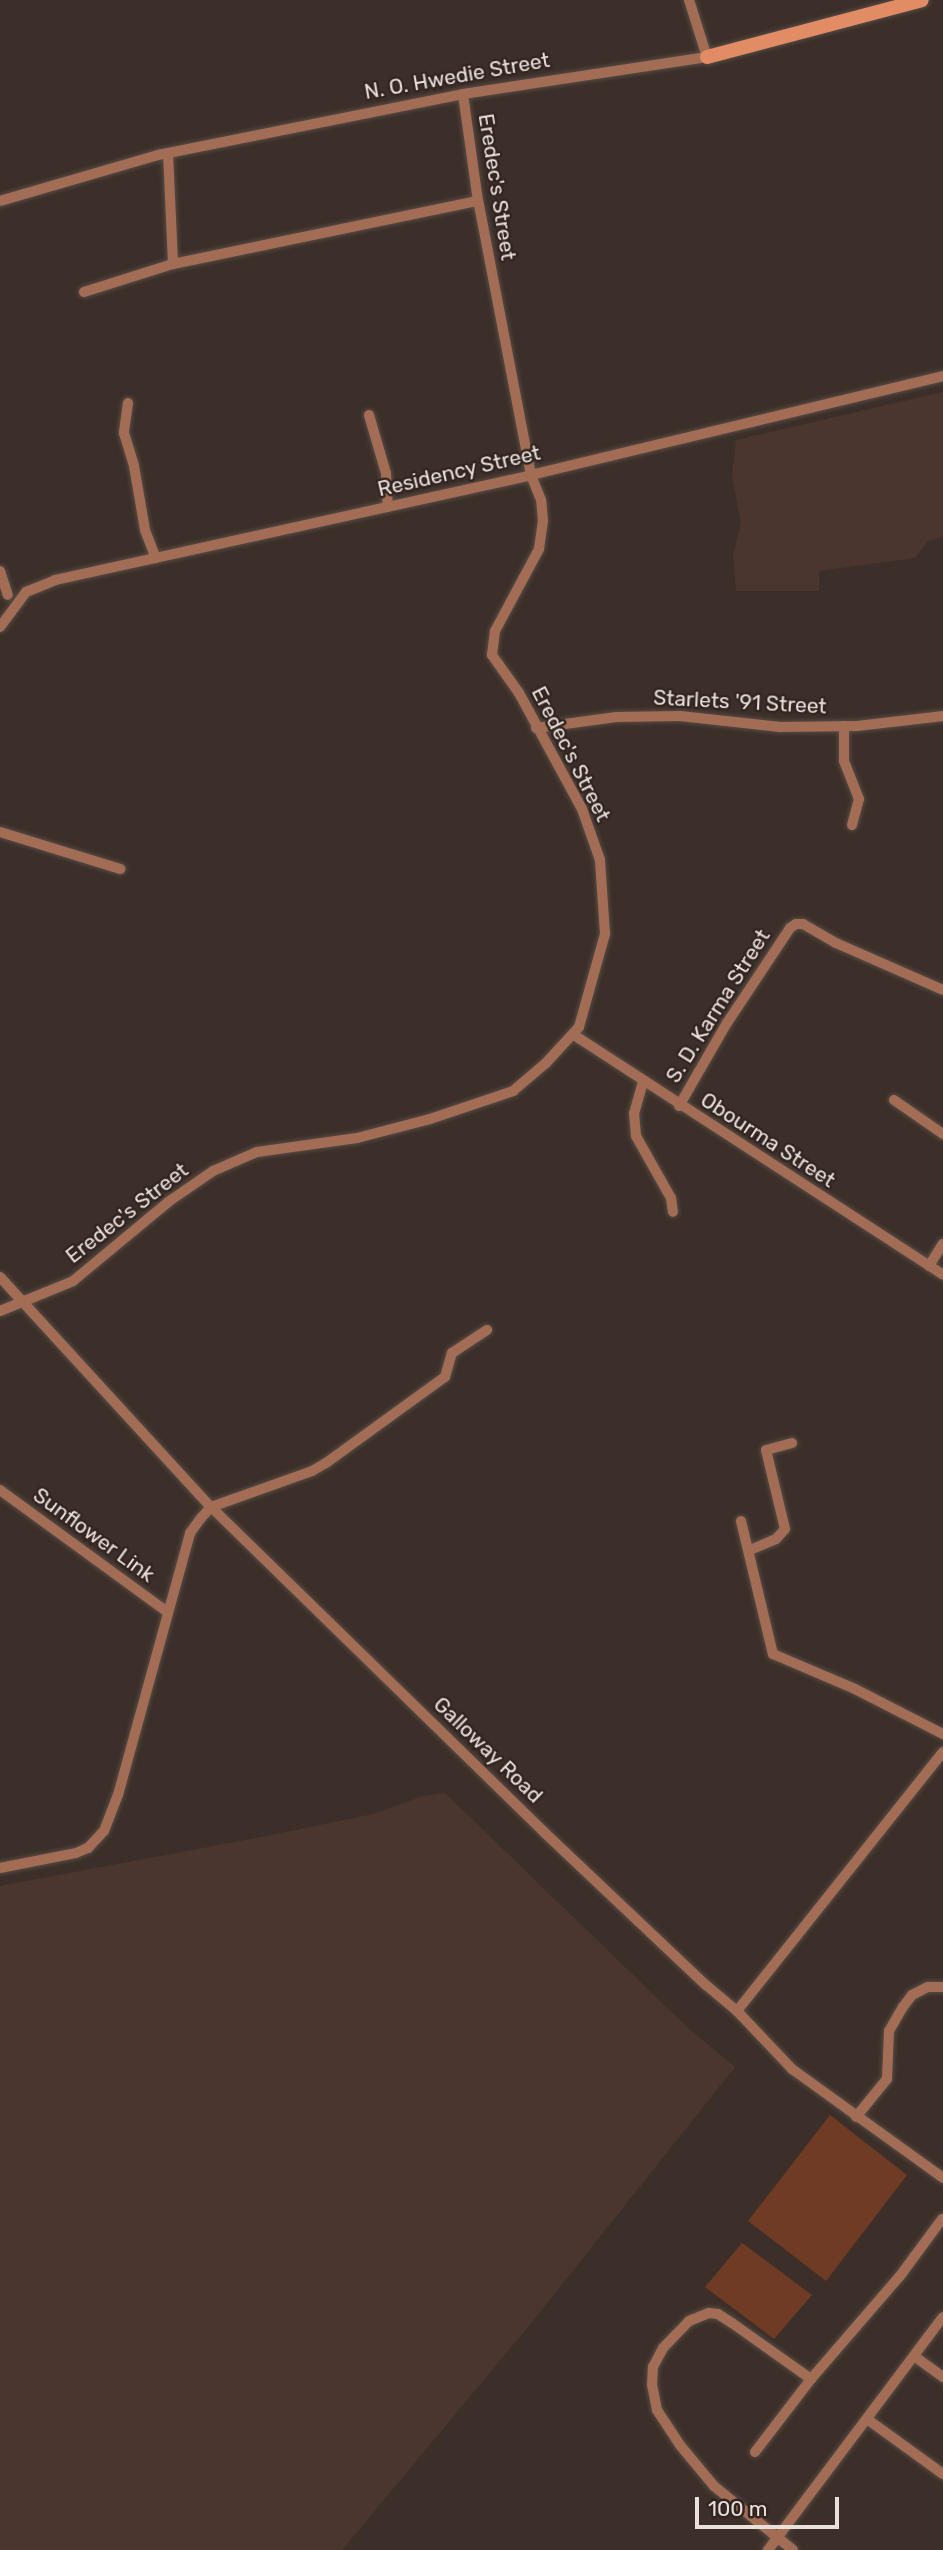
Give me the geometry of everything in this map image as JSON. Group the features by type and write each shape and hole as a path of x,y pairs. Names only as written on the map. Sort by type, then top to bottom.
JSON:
{"street":[{"path":"689,0 708,57"},
{"name":"N. O. Hwedie Street","path":"0,201 168,153 463,94 708,57 922,0"},
{"name":"Eredec's Street","path":"0,1311 60,1286 85,1272 138,1226 212,1171 257,1152 357,1138 430,1119 513,1091 526,1083 579,1027 605,934 600,860 582,809 519,693 496,663 492,645 502,616 539,549 543,521 541,500 531,475 478,201 463,94"},
{"path":"168,153 173,264"},
{"path":"84,292 173,264 478,201"},
{"name":"Residency Street","path":"0,627 26,592 55,580 531,475 943,376"},
{"path":"128,403 124,433 134,466 145,530 156,558"},
{"path":"369,415 386,473 388,507"},
{"path":"0,572 8,595"},
{"name":"Starlets '91 Street","path":"536,728 615,717 680,716 780,727 844,726 943,716"},
{"path":"844,726 844,761 859,799 852,825"},
{"path":"0,832 120,869"},
{"name":"S. D. Karma Street","path":"679,1106 734,1013 790,928 796,924 803,924 836,943 943,990"},
{"name":"Obourma Street","path":"574,1035 679,1106 943,1275"},
{"path":"643,1082 634,1113 636,1136 671,1198 673,1212"},
{"path":"894,1100 943,1134"},
{"path":"929,1266 943,1244"},
{"path":"0,1277 22,1300"},
{"name":"Galloway Road","path":"22,1300 34,1317 211,1507 545,1833 737,2011 792,2069 943,2178"},
{"path":"0,1868 76,1853 88,1848 104,1831 118,1795 166,1611 190,1532 211,1507 312,1471 445,1377 452,1353 487,1330"},
{"path":"750,1550 776,1539 785,1529 766,1450 792,1443"},
{"name":"Sunflower Link","path":"0,1490 166,1611"},
{"path":"741,1521 773,1654 855,1689 943,1734"},
{"path":"737,2011 943,1752"},
{"path":"856,2117 887,2079 889,2031 903,2007 912,1995 928,1987 943,1987"},
{"path":"755,2452 811,2379 900,2276 942,2218"},
{"path":"793,2550 714,2486 671,2431 657,2410 652,2385 653,2367 663,2348 689,2321 709,2313 718,2314 732,2323 811,2379"},
{"path":"768,2550 943,2317"},
{"path":"914,2356 943,2377"},
{"path":"867,2419 943,2473"}],"shaded area":[{"path":"943,392 943,537 928,541 915,558 819,571 819,591 736,591 733,555 741,523 732,476 736,440"},
{"path":"445,1793 687,2027 735,2067 532,2322 342,2550 0,2550 0,1886 373,1814 423,1796"},
{"path":"830,2115 907,2175 826,2281 748,2221"},
{"path":"742,2243 812,2295 774,2339 705,2287"}]}
